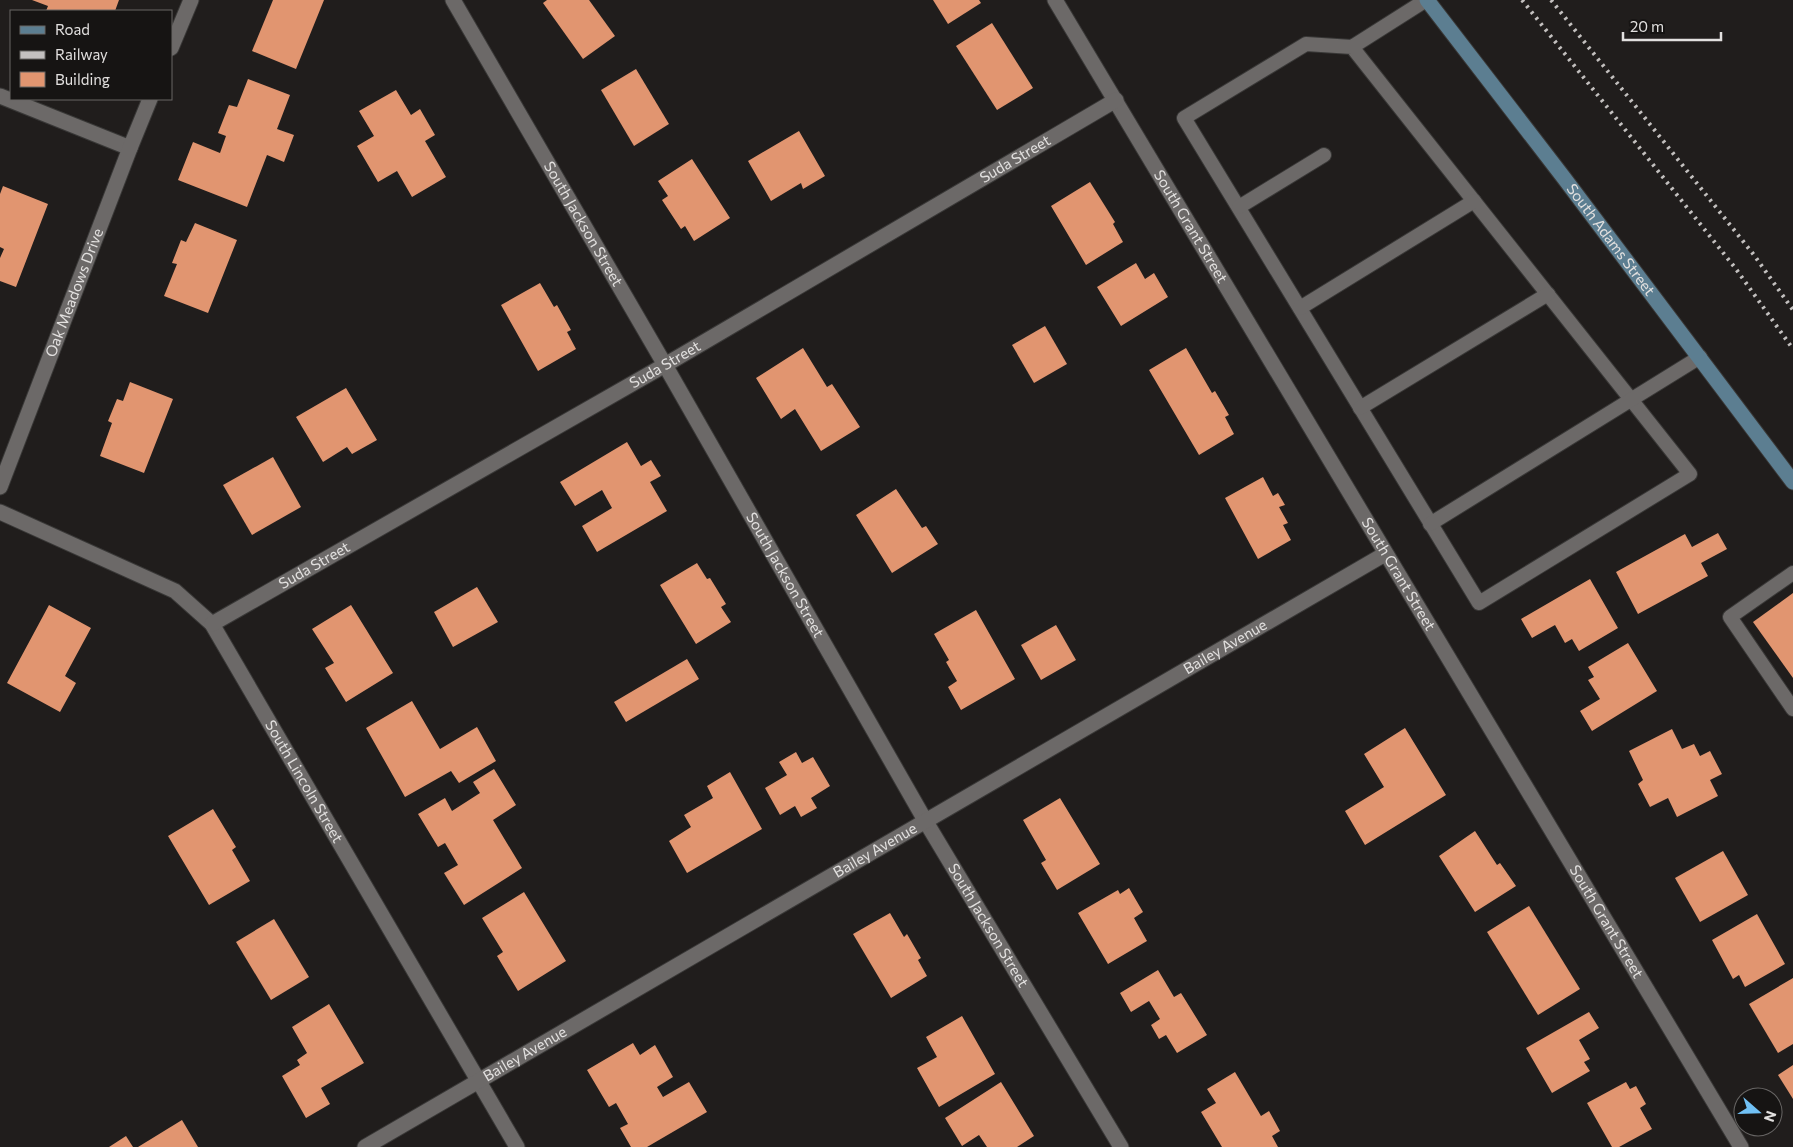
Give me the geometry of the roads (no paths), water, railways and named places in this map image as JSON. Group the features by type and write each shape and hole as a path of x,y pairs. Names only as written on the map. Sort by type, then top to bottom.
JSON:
{"street":[{"path":"172,46 191,0"},
{"name":"South Jackson Street","path":"453,0 665,365 926,822 1120,1147"},
{"name":"South Grant Street","path":"1055,0 1741,1147"},
{"name":"South Adams Street","path":"1426,0 1700,357 1793,482"},
{"path":"0,96 130,148"},
{"name":"Oak Meadows Drive","path":"0,488 150,100"},
{"name":"Suda Street","path":"212,624 665,365 1116,100"},
{"name":"South Lincoln Street","path":"0,512 175,591 212,624 517,1147"},
{"name":"Bailey Avenue","path":"365,1147 1385,554"}],"lane":[{"path":"1352,46 1690,474 1478,603 1184,118 1306,44 1352,46 1426,0"},
{"path":"1239,207 1324,155"},
{"path":"1300,308 1474,201"},
{"path":"1360,408 1548,294"},
{"path":"1430,524 1700,357"},
{"path":"1793,573 1730,617 1793,709"}],"railway":[{"path":"1522,0 1736,269 1793,349"},
{"path":"1551,0 1754,255 1793,310"}]}
